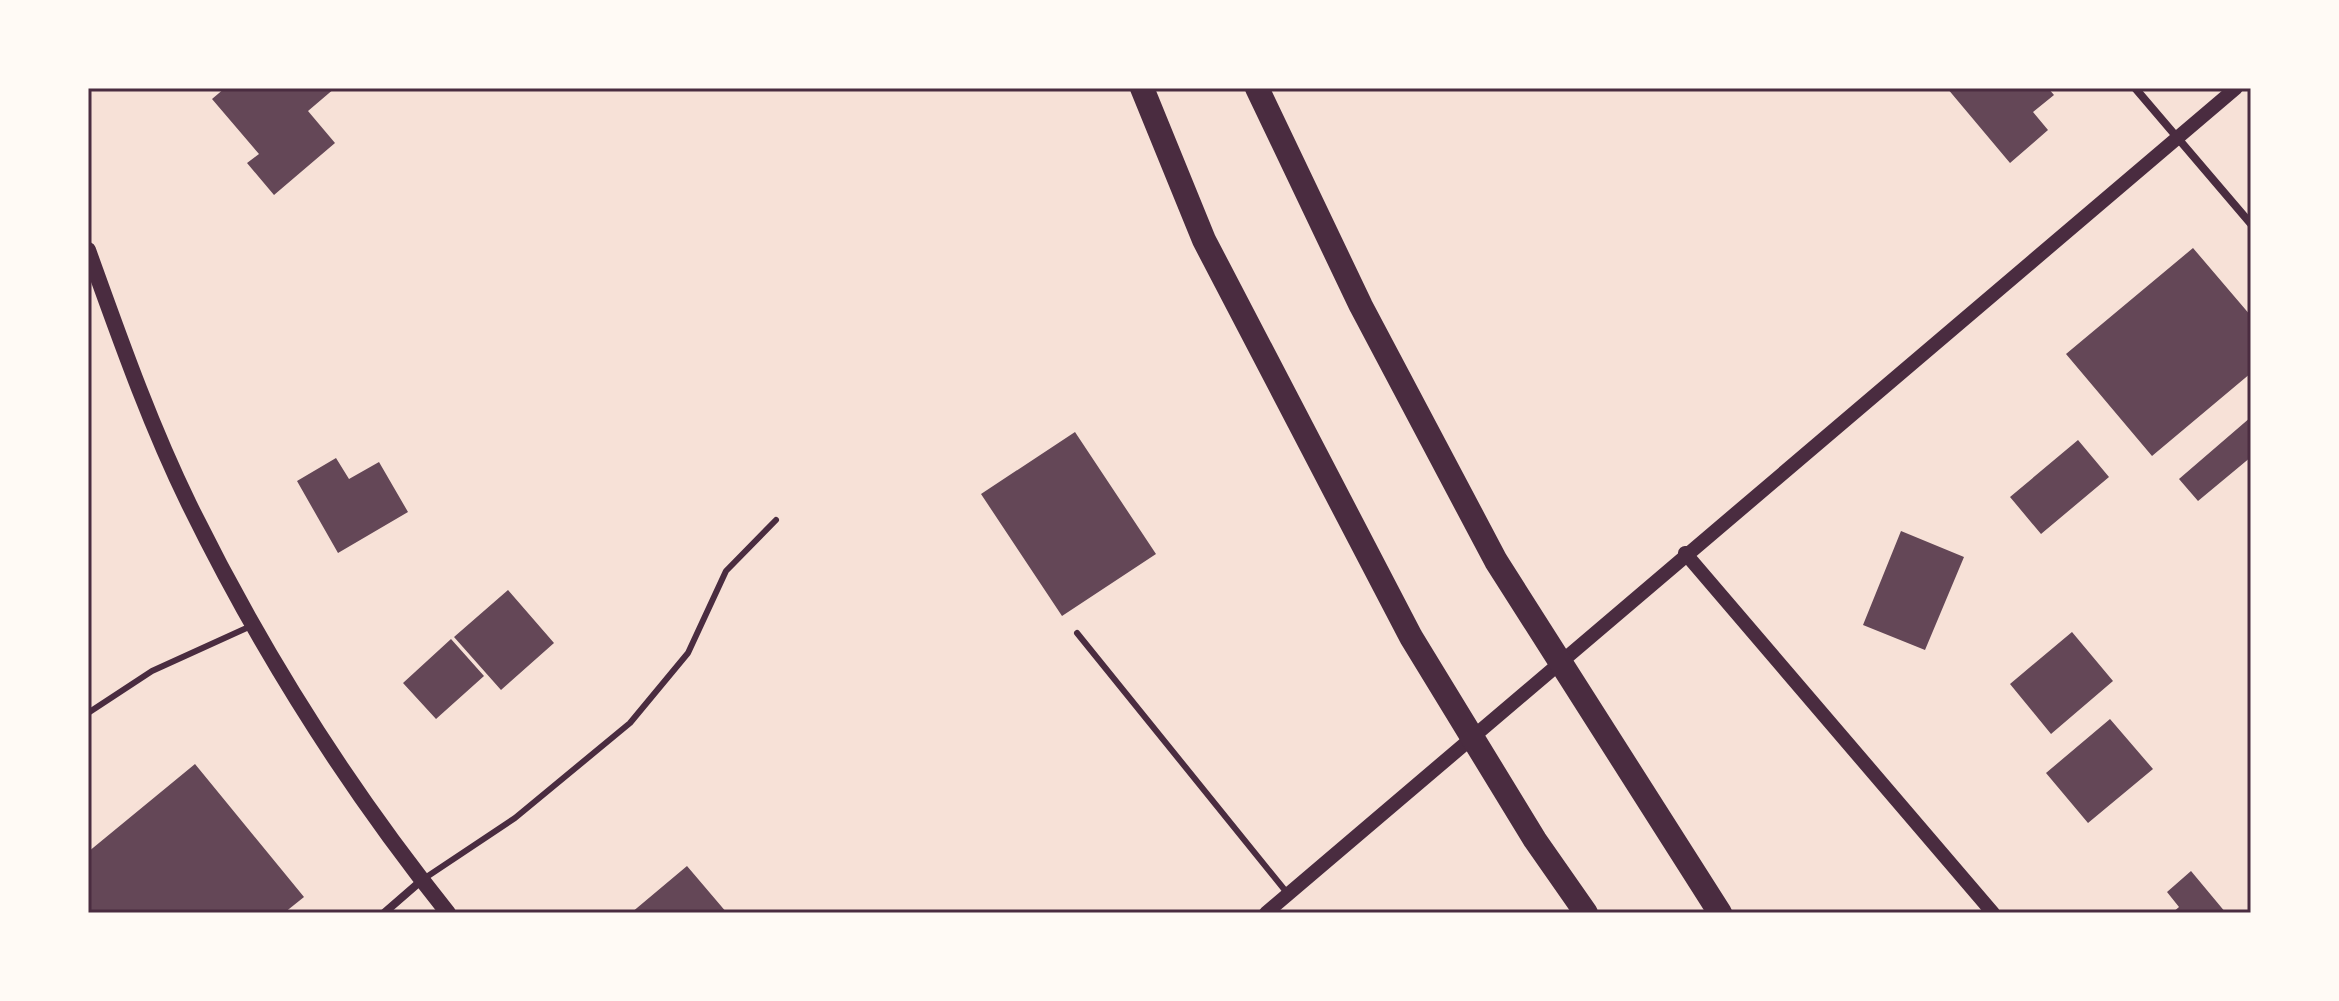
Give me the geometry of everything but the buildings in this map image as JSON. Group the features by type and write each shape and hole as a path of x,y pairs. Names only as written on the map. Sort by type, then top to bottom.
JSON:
{"highway":[{"path":"1142,88 1204,240 1411,637 1535,840 1586,913"},
{"path":"1257,88 1361,306 1496,561 1622,764 1720,913"}],"main road":[{"path":"88,250 125,353 189,503 254,625 351,783 448,913"}],"street":[{"path":"2135,88 2251,224"},
{"path":"1266,913 1685,553 2236,88"},
{"path":"1685,553 1993,913"},
{"path":"384,913 422,880"}],"lane":[{"path":"422,880 515,818 630,723 688,653 726,571 776,520"},
{"path":"88,713 152,671 254,625"},
{"path":"1077,633 1288,894"}]}
